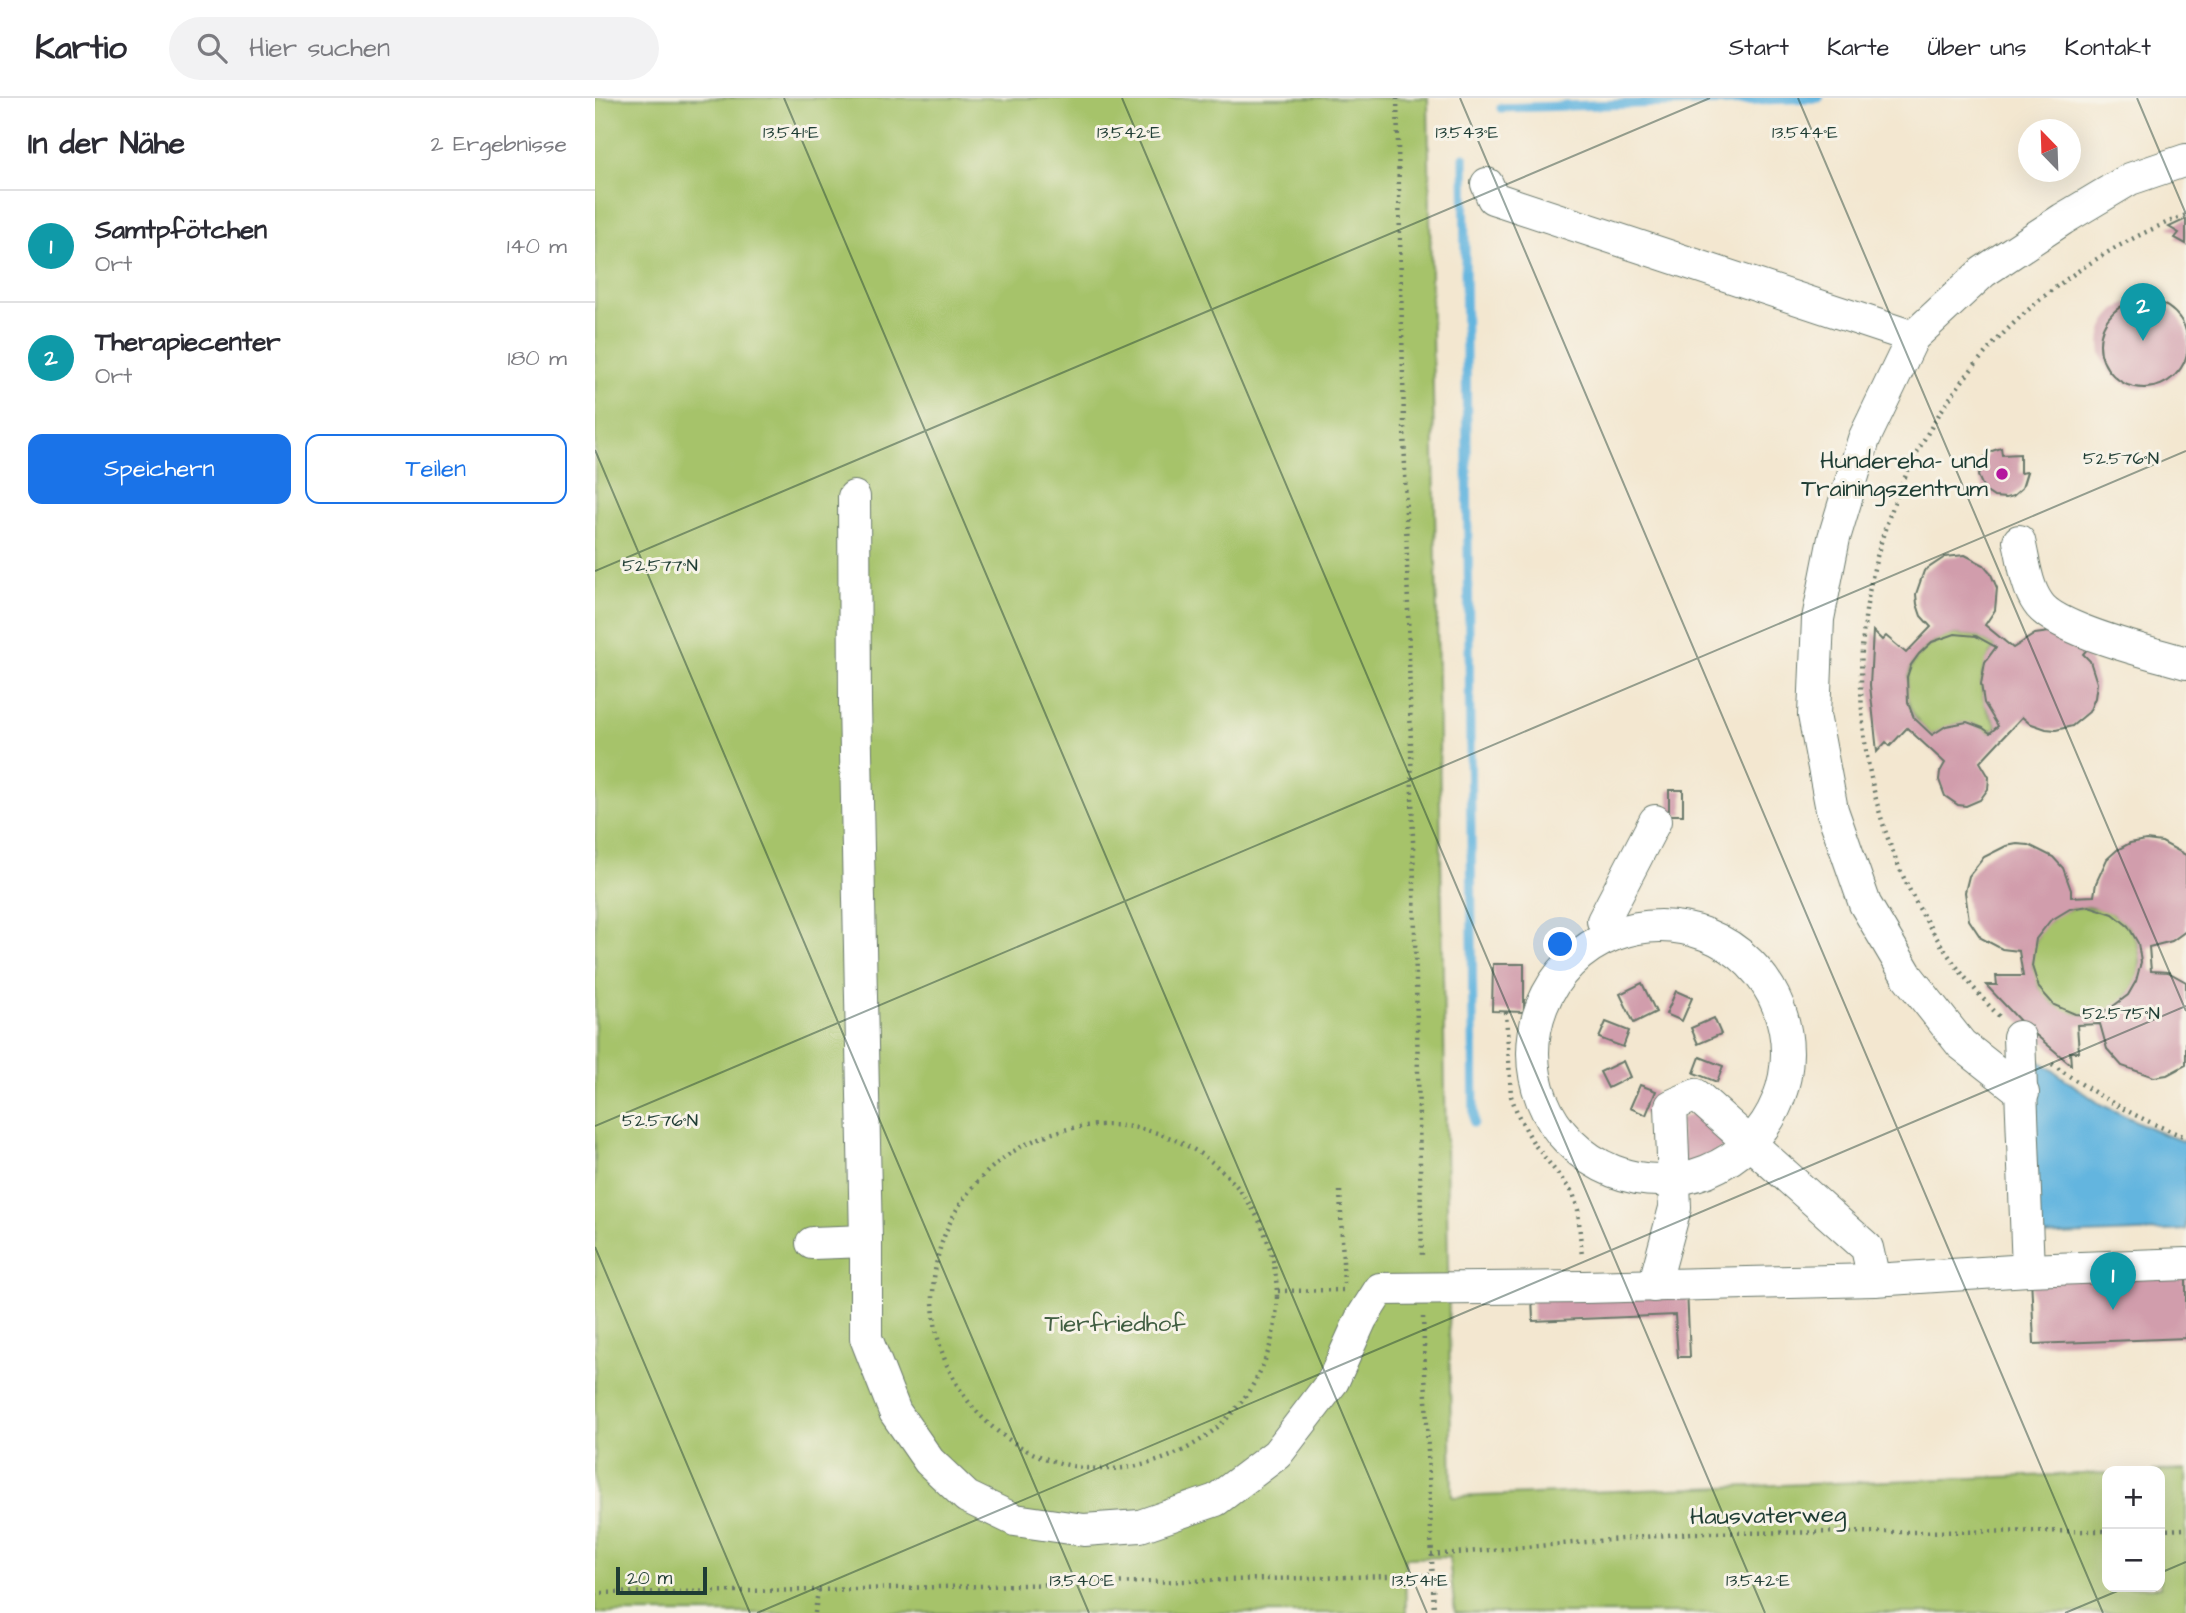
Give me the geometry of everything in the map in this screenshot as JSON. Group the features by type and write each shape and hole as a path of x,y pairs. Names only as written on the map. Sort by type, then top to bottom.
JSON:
{"lane":[{"path":"2023,1093 1961,1044 1908,977 1865,904 1832,810 1814,715 1818,619 1834,538 1864,439 1913,337 1983,272 2063,219 2130,179 2186,160"},
{"path":"1487,184 1493,198 1913,337"},
{"path":"854,497 866,1338 895,1412 929,1461 967,1497 1015,1520 1084,1530 1140,1526 1216,1500 1277,1454 1332,1381 1361,1319 1380,1289 1874,1280 2186,1264"},
{"path":"2019,541 2031,590 2039,606 2057,619 2186,663"},
{"path":"1609,936 1603,921 1655,821"},
{"path":"1652,925 1703,931 1747,956 1777,997 1791,1046 1784,1096 1750,1143 1716,1164 1674,1179 1620,1178 1576,1153 1545,1113 1532,1064 1538,1013 1563,969 1603,938 1652,925"},
{"path":"2019,1037 2028,1270"},
{"path":"1654,1286 1675,1208 1671,1106 1696,1095 1867,1248 1874,1280"},
{"path":"811,1243 866,1241"}],"path":[{"path":"1397,98 1423,1288 1434,1613"},
{"path":"2186,215 2113,247 2070,275 2029,307 1992,343 1959,383 1919,448 1887,519 1864,619 1862,696 1871,773 1883,822 1901,871 1924,917 1951,960 2019,1037 2087,1089 2124,1111 2186,1137"},
{"path":"1506,1012 1511,1096 1534,1144 1573,1193 1578,1210 1584,1287"},
{"path":"1123,1124 1168,1135 1225,1172 1268,1237 1278,1291 1272,1341 1247,1395 1223,1423 1199,1443 1167,1459 1132,1468 1085,1469 1052,1462 1010,1442 959,1392 938,1347 932,1276 948,1223 984,1172 1026,1142 1076,1126 1123,1124"},
{"path":"1340,1191 1345,1290"},
{"path":"1278,1291 1380,1289"},
{"path":"2165,1530 2186,1530"},
{"name":"Hausvaterweg","path":"1431,1555 1692,1532 2102,1531"},
{"path":"595,1592 818,1590 1431,1575"},
{"path":"815,1613 818,1590"}],"green space":[{"name":"Tierfriedhof","path":"595,98 1428,98 1452,1497 2102,1473 2102,1592 2165,1592 2165,1471 2186,1470 2186,1613 1455,1613 1449,1557 1405,1558 1406,1613 595,1613"},
{"path":"1955,634 1976,636 1996,647 1989,657 1982,677 1986,707 1998,726 1990,733 1976,725 1961,723 1932,735 1919,722 1910,707 1908,677 1914,662 1923,650 1937,640"},
{"path":"2086,907 2107,911 2124,923 2136,940 2140,961 2136,982 2124,999 2107,1011 2086,1015 2065,1011 2048,999 2036,982 2032,961 2036,940 2048,923 2065,911"}],"water":[{"path":"2030,1054 2100,1104 2186,1142 2186,1230 2037,1236"}],"building":[{"path":"2186,219 2186,244 2175,238 2179,233 2169,227"},
{"path":"2144,300 2161,303 2181,319 2185,327 2185,361 2169,381 2161,385 2144,388 2127,385 2107,369 2103,361 2100,344 2103,327 2119,307 2127,303"},
{"name":"Hundereha- und Trainingszentrum","path":"2001,448 2002,455 2020,454 2020,473 2027,472 2022,488 2006,498 1994,497 1985,491 1978,476 1982,459"},
{"path":"1965,555 1984,565 1990,572 1997,588 1995,610 1985,625 2013,648 2035,634 2057,631 2089,647 2083,654 2090,661 2097,683 2089,712 2072,726 2056,730 2046,729 2029,723 2022,717 1980,762 1989,777 1988,789 1980,800 1966,806 1958,805 1945,796 1939,780 1945,763 1907,728 1890,746 1886,742 1877,752 1870,685 1873,631 1882,640 1886,636 1906,653 1931,627 1921,616 1917,604 1916,594 1924,571 1945,557","holes":["1955,634 1976,636 1996,647 1985,662 1981,684 1984,703 1998,726 1990,733 1967,722 1946,726 1932,735 1914,718 1908,703 1907,677 1911,665 1932,642"]},
{"path":"1669,790 1683,790 1683,815 1669,815"},
{"path":"2146,840 2162,842 2186,855 2186,931 2172,941 2149,947 2151,971 2168,972 2186,982 2186,1065 2167,1075 2154,1077 2122,1066 2107,1049 2100,1024 2077,1025 2079,1052 2070,1052 2071,1065 2021,1022 1986,985 1997,985 1996,976 2023,976 2019,951 2002,949 1981,938 1969,920 1965,892 1969,876 1984,857 2006,846 2017,844 2029,845 2053,857 2063,868 2071,897 2094,896 2096,883 2107,859 2130,843","holes":["2089,906 2113,914 2128,926 2138,943 2141,962 2136,981 2128,995 2108,1010 2087,1015 2075,1014 2054,1005 2039,988 2032,966 2036,939 2050,921 2070,909"]},
{"path":"1493,964 1524,964 1524,1012 1492,1011"},
{"path":"1642,983 1656,1012 1634,1023 1620,994"},
{"path":"1676,991 1692,998 1682,1021 1666,1014"},
{"path":"1714,1018 1721,1034 1698,1044 1691,1028"},
{"path":"1606,1022 1629,1031 1623,1047 1599,1038"},
{"path":"1700,1057 1723,1066 1717,1082 1694,1073"},
{"path":"1623,1061 1630,1077 1608,1088 1600,1072"},
{"path":"1640,1085 1656,1091 1646,1115 1630,1108"},
{"path":"1702,1109 1738,1140 1682,1168 1680,1119"},
{"path":"2186,1270 2186,1338 2034,1344 2031,1276"},
{"path":"1687,1289 1690,1357 1678,1357 1675,1315 1533,1321 1532,1295"}],"waterway":[{"path":"1501,108 1819,98"},
{"path":"1464,157 1474,1123"}],"place":[{"name":"Therapiecenter","path":"2143,341"},
{"name":"Hundereha- und Trainingszentrum","path":"2002,474"},
{"name":"Samtpfötchen","path":"2113,1310"}]}
